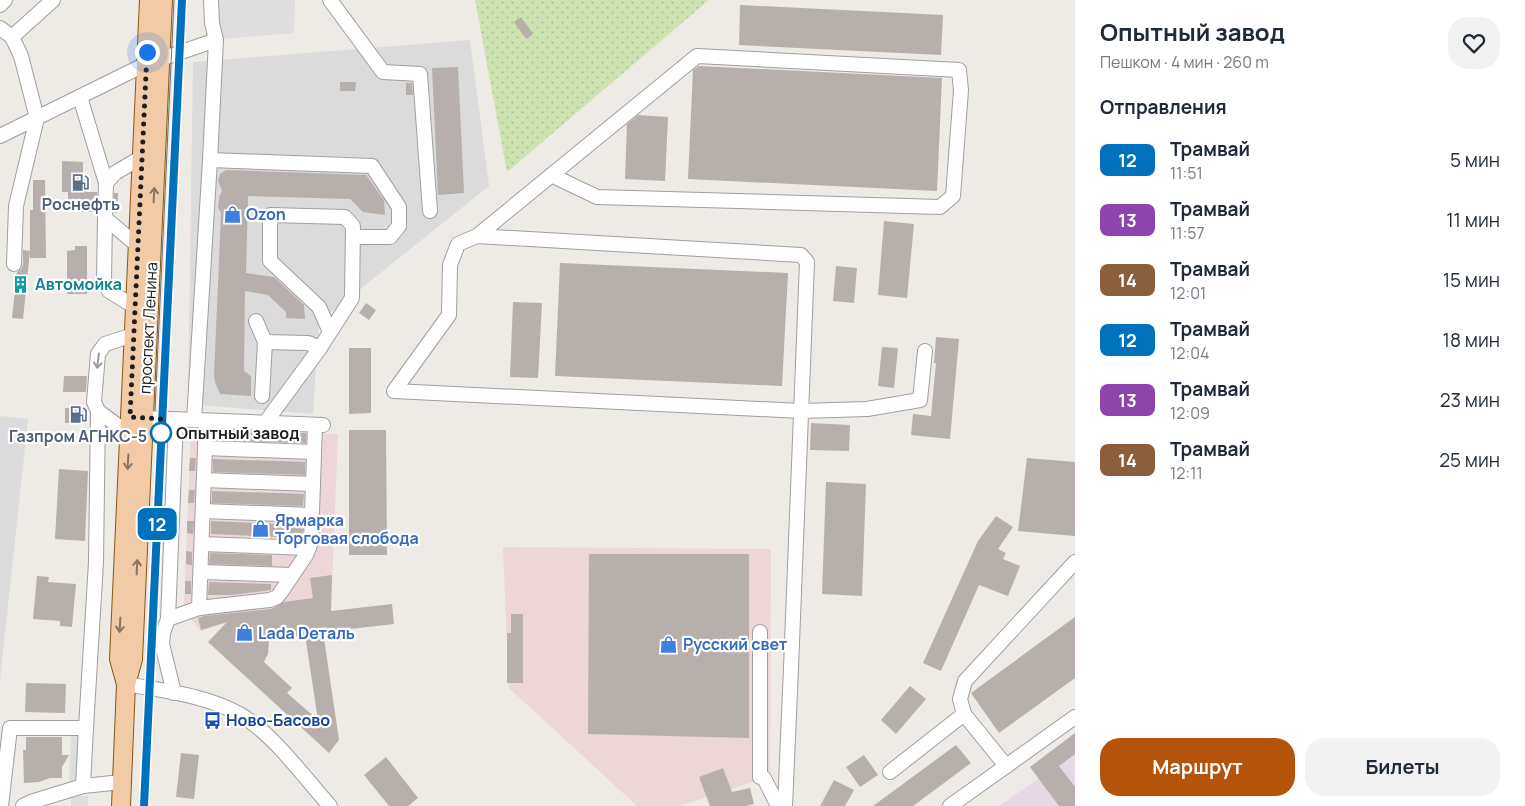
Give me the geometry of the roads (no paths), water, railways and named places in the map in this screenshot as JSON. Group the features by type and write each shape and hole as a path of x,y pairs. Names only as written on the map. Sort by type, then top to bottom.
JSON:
{"main road":[{"name":"проспект Ленина","path":"121,806 126,684 119,659 134,423 153,62 149,0"},
{"name":"проспект Ленина","path":"134,423 133,336 142,157 153,62 163,0"}],"street":[{"path":"0,4 5,0"},
{"path":"12,37 53,0"},
{"path":"199,608 205,448 200,420 216,40 212,23 211,0"},
{"path":"330,0 383,72 420,74 430,211"},
{"path":"0,28 12,37 21,56 37,118 16,206 14,264"},
{"path":"0,136 153,62 216,40"},
{"path":"551,175 597,197 940,207 952,196 961,90 959,70 697,56 551,175 477,236 458,244 450,265 449,314 394,391 801,410 867,409 920,400 925,351"},
{"path":"80,97 106,183 104,281 109,291 135,307"},
{"path":"106,183 115,173 142,157"},
{"path":"210,160 372,166 399,206 399,226 390,237 353,237"},
{"path":"265,423 320,348 352,298 353,226 345,217 270,215 270,261 319,307 330,332"},
{"path":"105,218 138,246"},
{"path":"477,236 801,254 807,262 785,806"},
{"path":"256,321 265,342 262,396"},
{"path":"83,786 96,562 98,411 94,402 98,354 106,344 133,336"},
{"path":"265,342 308,343 320,348"},
{"path":"98,411 134,423 200,420 320,425 314,452 311,542 277,597 274,599 199,608 168,619"},
{"path":"174,693 162,644 168,619 176,420"},
{"path":"205,448 314,452"},
{"path":"204,480 313,484"},
{"path":"203,511 312,515"},
{"path":"202,544 309,548"},
{"path":"1006,766 964,714 960,699 965,681 1075,562"},
{"path":"201,572 292,575"},
{"path":"760,632 760,776 764,778 778,806"},
{"path":"126,684 174,693 217,704 241,715 263,731 330,806"},
{"path":"890,772 964,714"},
{"path":"950,806 1075,717"},
{"path":"1,806 10,728 86,728"},
{"path":"23,806 83,786 122,782"}],"tram line":[{"path":"155,410 174,0"},
{"path":"144,806 182,0"},
{"name":"12","path":"144,806 182,0"}],"place":[{"name":"Роснефть","path":"81,183"},
{"name":"Ozon","path":"232,214"},
{"name":"Автомойка","path":"21,284"},
{"name":"Газпром АГНКС-5","path":"78,415"},
{"name":"Опытный завод","path":"161,433"},
{"name":"Ярмарка Торговая слобода","path":"261,529"},
{"name":"Lada Dеталь","path":"244,633"},
{"name":"Русский свет","path":"669,644"},
{"name":"Ново-Басово","path":"212,720"}]}
